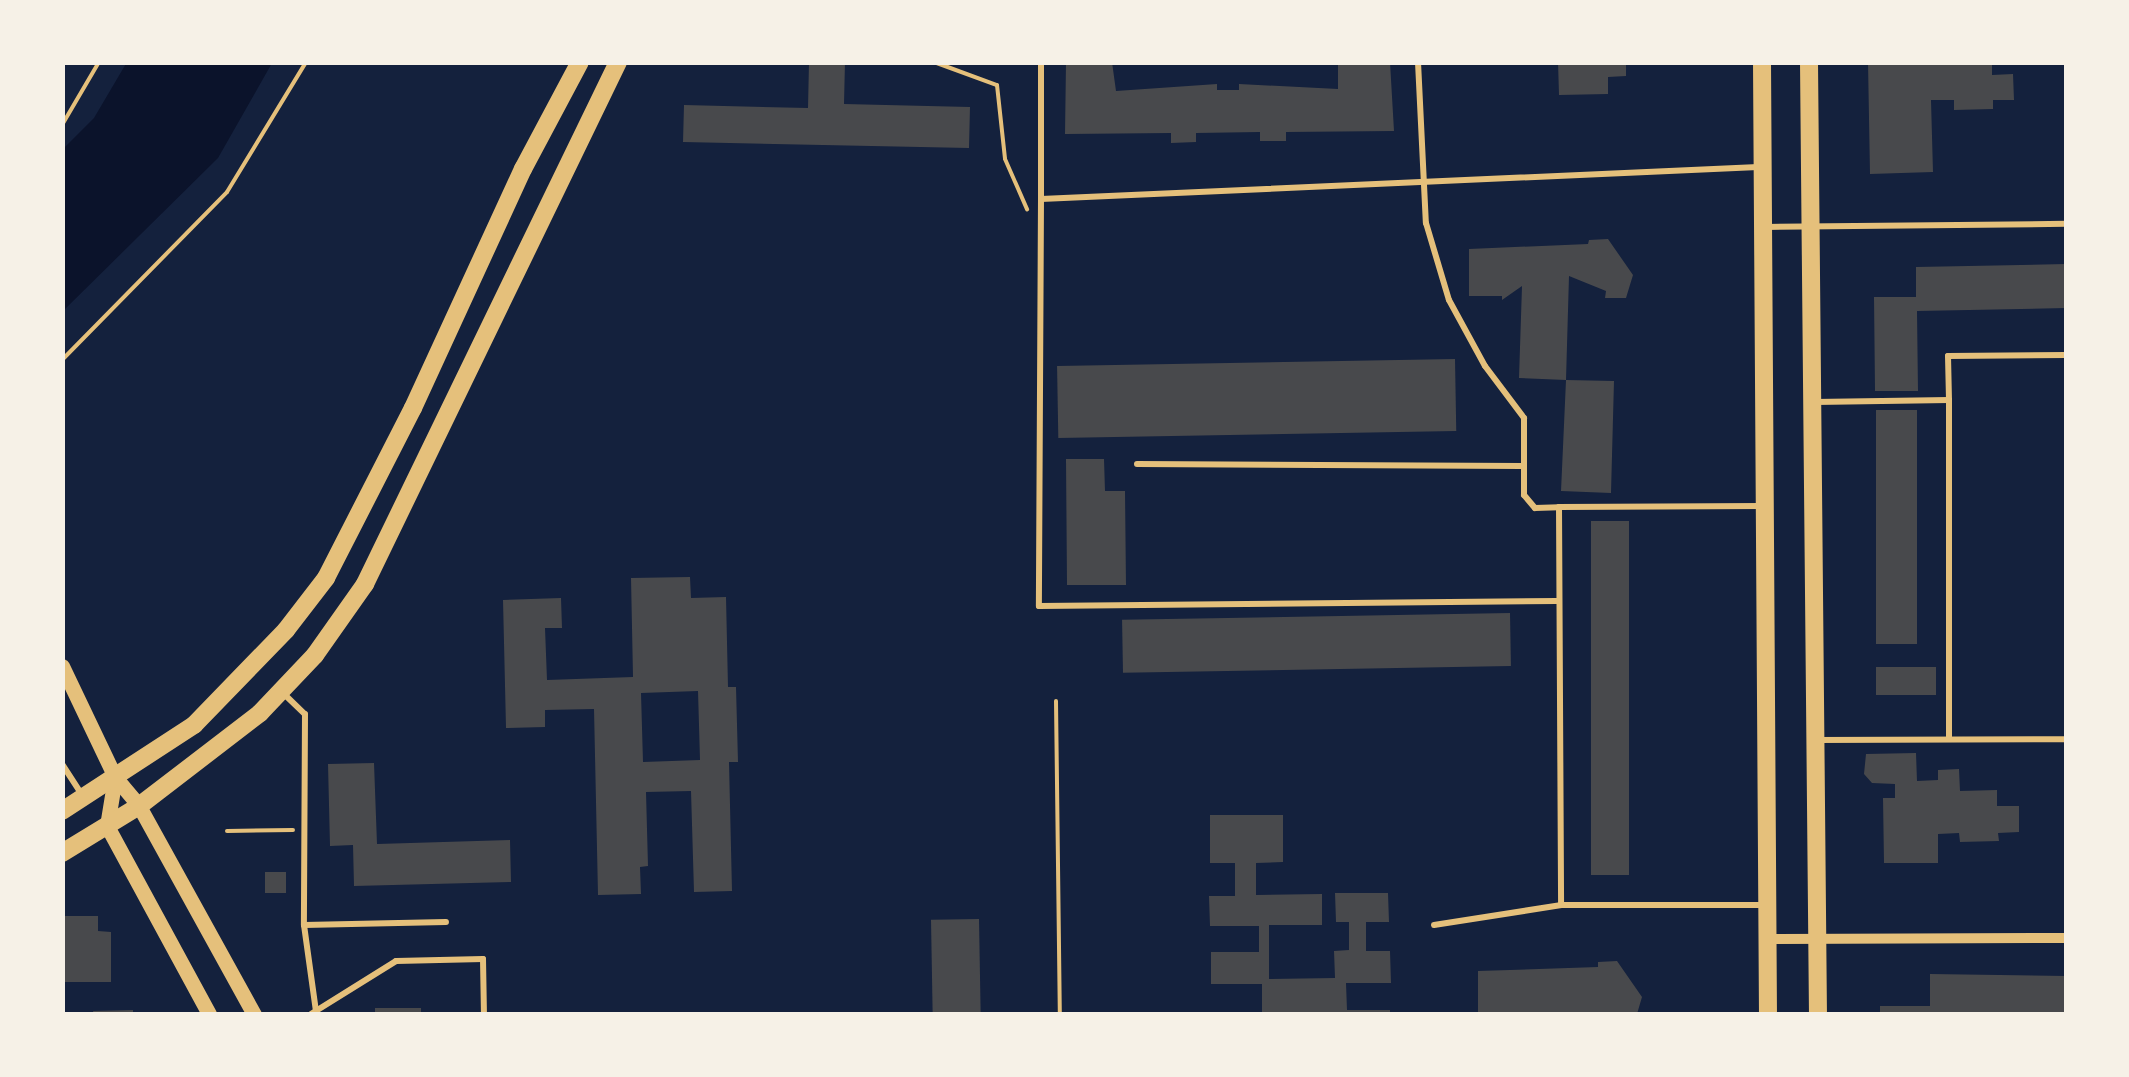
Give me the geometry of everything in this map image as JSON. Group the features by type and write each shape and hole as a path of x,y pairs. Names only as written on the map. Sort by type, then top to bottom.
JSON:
{"main road":[{"path":"62,811 194,725 237,685 326,578 412,408 523,169 580,62"},
{"path":"62,853 139,806 218,750 314,655 365,584 618,62"},
{"path":"1762,62 1768,1014"},
{"path":"1809,62 1818,1014"}],"street":[{"path":"62,666 114,777 139,806 254,1014"},
{"path":"114,777 107,826 208,1014"},
{"path":"1767,939 2066,938"}],"lane":[{"path":"1041,62 1039,606 1557,601"},
{"path":"1418,62 1426,224 1448,300 1485,366 1524,418 1524,495 1535,508 1766,506"},
{"path":"1041,199 1764,167"},
{"path":"1765,227 2066,224"},
{"path":"1948,739 1948,356 2066,355"},
{"path":"1813,402 1949,400"},
{"path":"1137,464 1522,466"},
{"path":"1559,508 1561,905"},
{"path":"281,690 306,714 304,924 314,1013 396,960 483,959 484,1014"},
{"path":"1814,740 2066,739"},
{"path":"62,764 84,797"},
{"path":"1434,925 1561,905 1768,905"},
{"path":"304,924 446,922"}],"path":[{"path":"62,126 100,62"},
{"path":"62,360 227,192 306,62"},
{"path":"934,62 997,85 1005,159 1041,241"},
{"path":"1056,701 1060,1014"},
{"path":"227,832 303,830"}],"water":[{"path":"127,62 272,63 218,158 63,311 63,149 94,118"}],"building":[{"path":"809,62 845,62 844,104 970,107 969,148 683,142 684,105 808,108"},
{"path":"1066,62 1112,62 1116,91 1217,84 1217,90 1239,90 1239,84 1338,89 1338,62 1390,62 1394,131 1286,132 1286,141 1260,141 1260,132 1196,133 1196,142 1171,143 1171,133 1065,134"},
{"path":"1558,62 1626,62 1626,76 1608,77 1608,94 1559,95"},
{"path":"1868,62 1992,62 1992,75 2013,74 2014,100 1993,100 1993,109 1954,110 1954,100 1931,100 1933,172 1870,174"},
{"path":"1608,239 1633,275 1626,298 1605,298 1606,291 1569,276 1566,380 1519,378 1522,286 1502,300 1502,296 1469,296 1469,249 1588,244 1589,240"},
{"path":"2066,264 2066,308 1917,311 1918,391 1875,391 1874,297 1916,297 1916,267"},
{"path":"1455,359 1456,431 1058,438 1057,366"},
{"path":"1566,380 1614,381 1611,493 1561,491"},
{"path":"1876,410 1917,410 1917,644 1876,644"},
{"path":"1066,459 1104,459 1105,491 1125,491 1126,585 1067,585"},
{"path":"1591,521 1629,521 1629,875 1591,875"},
{"path":"690,577 691,598 726,597 728,687 736,687 738,762 729,762 732,891 694,892 691,791 646,792 648,866 640,867 641,894 598,895 594,709 545,710 545,727 506,728 503,600 561,598 562,628 545,628 547,680 633,677 631,578","holes":["698,691 700,760 643,762 641,693"]},
{"path":"1510,613 1511,666 1123,673 1122,620"},
{"path":"1876,667 1936,667 1936,695 1876,695"},
{"path":"1916,753 1917,781 1938,780 1938,770 1959,769 1960,791 1997,790 1997,806 2019,806 2019,832 1998,833 1999,841 1960,842 1959,833 1938,834 1938,863 1884,863 1883,798 1895,798 1895,784 1872,783 1864,774 1866,754"},
{"path":"374,763 377,844 510,840 511,882 354,886 353,845 330,846 328,764"},
{"path":"1210,815 1283,815 1283,862 1256,863 1256,895 1322,894 1322,925 1269,925 1269,979 1335,978 1334,951 1349,950 1349,922 1336,922 1335,893 1388,893 1389,922 1366,922 1366,951 1390,951 1391,983 1346,983 1347,1010 1390,1010 1390,1014 1262,1014 1262,984 1211,984 1211,952 1259,952 1259,926 1210,926 1209,896 1235,896 1235,863 1210,863"},
{"path":"265,872 286,872 286,893 265,893"},
{"path":"62,916 98,916 98,931 111,932 111,982 62,982"},
{"path":"979,919 981,1014 933,1014 931,920"},
{"path":"1617,961 1642,997 1637,1014 1478,1014 1478,971 1598,967 1598,962"},
{"path":"1930,974 2066,976 2066,1014 1880,1014 1880,1006 1930,1006"},
{"path":"375,1008 421,1008 421,1014 375,1014"},
{"path":"133,1010 133,1014 93,1011"}]}
